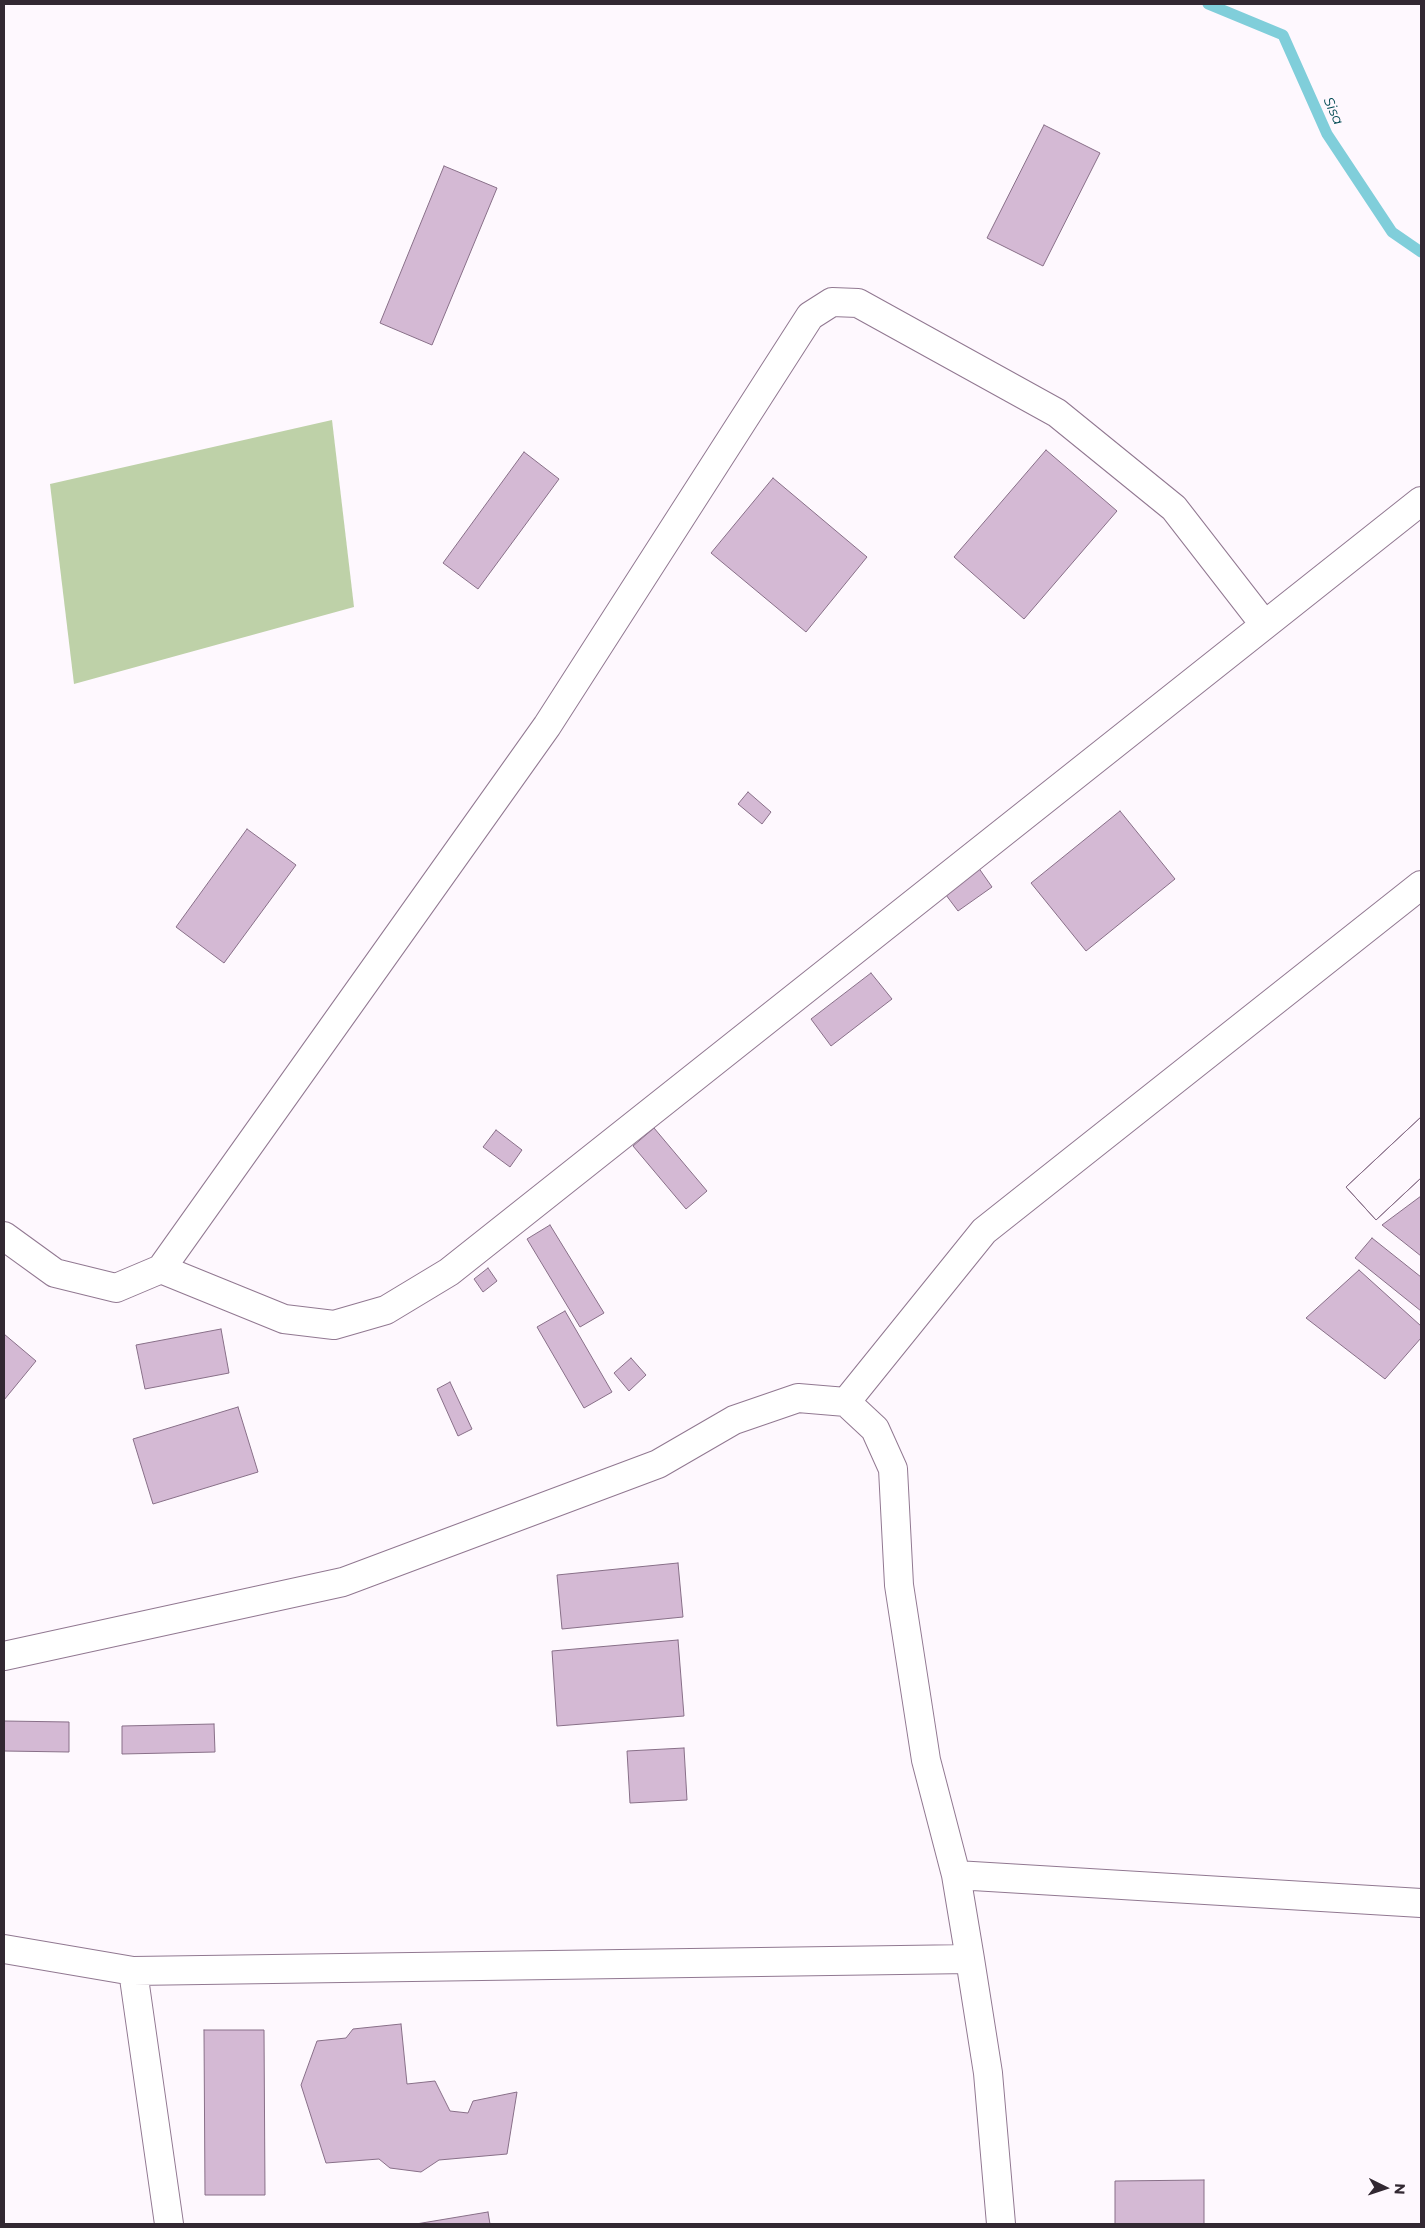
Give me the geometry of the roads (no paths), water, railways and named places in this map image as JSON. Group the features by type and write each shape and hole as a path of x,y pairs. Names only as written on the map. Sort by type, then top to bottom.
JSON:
{"street":[{"path":"4,1236 55,1273 116,1288 161,1269 547,726 810,316 832,302 858,303 1057,413 1174,508 1264,624"},
{"path":"161,1269 284,1319 334,1325 386,1310 449,1272 1421,501"},
{"path":"846,1402 984,1231 1421,885"},
{"path":"4,1656 343,1582 658,1464 734,1420 798,1398 846,1402 875,1429 894,1470 899,1585 926,1760 956,1875 970,1959 988,2073 1001,2224"},
{"path":"956,1875 1421,1903"},
{"path":"4,1949 132,1971 970,1959"},
{"path":"132,1971 169,2224"}],"waterway":[{"name":"Sisa","path":"1208,4 1283,35 1327,134 1392,232 1421,252"}]}
